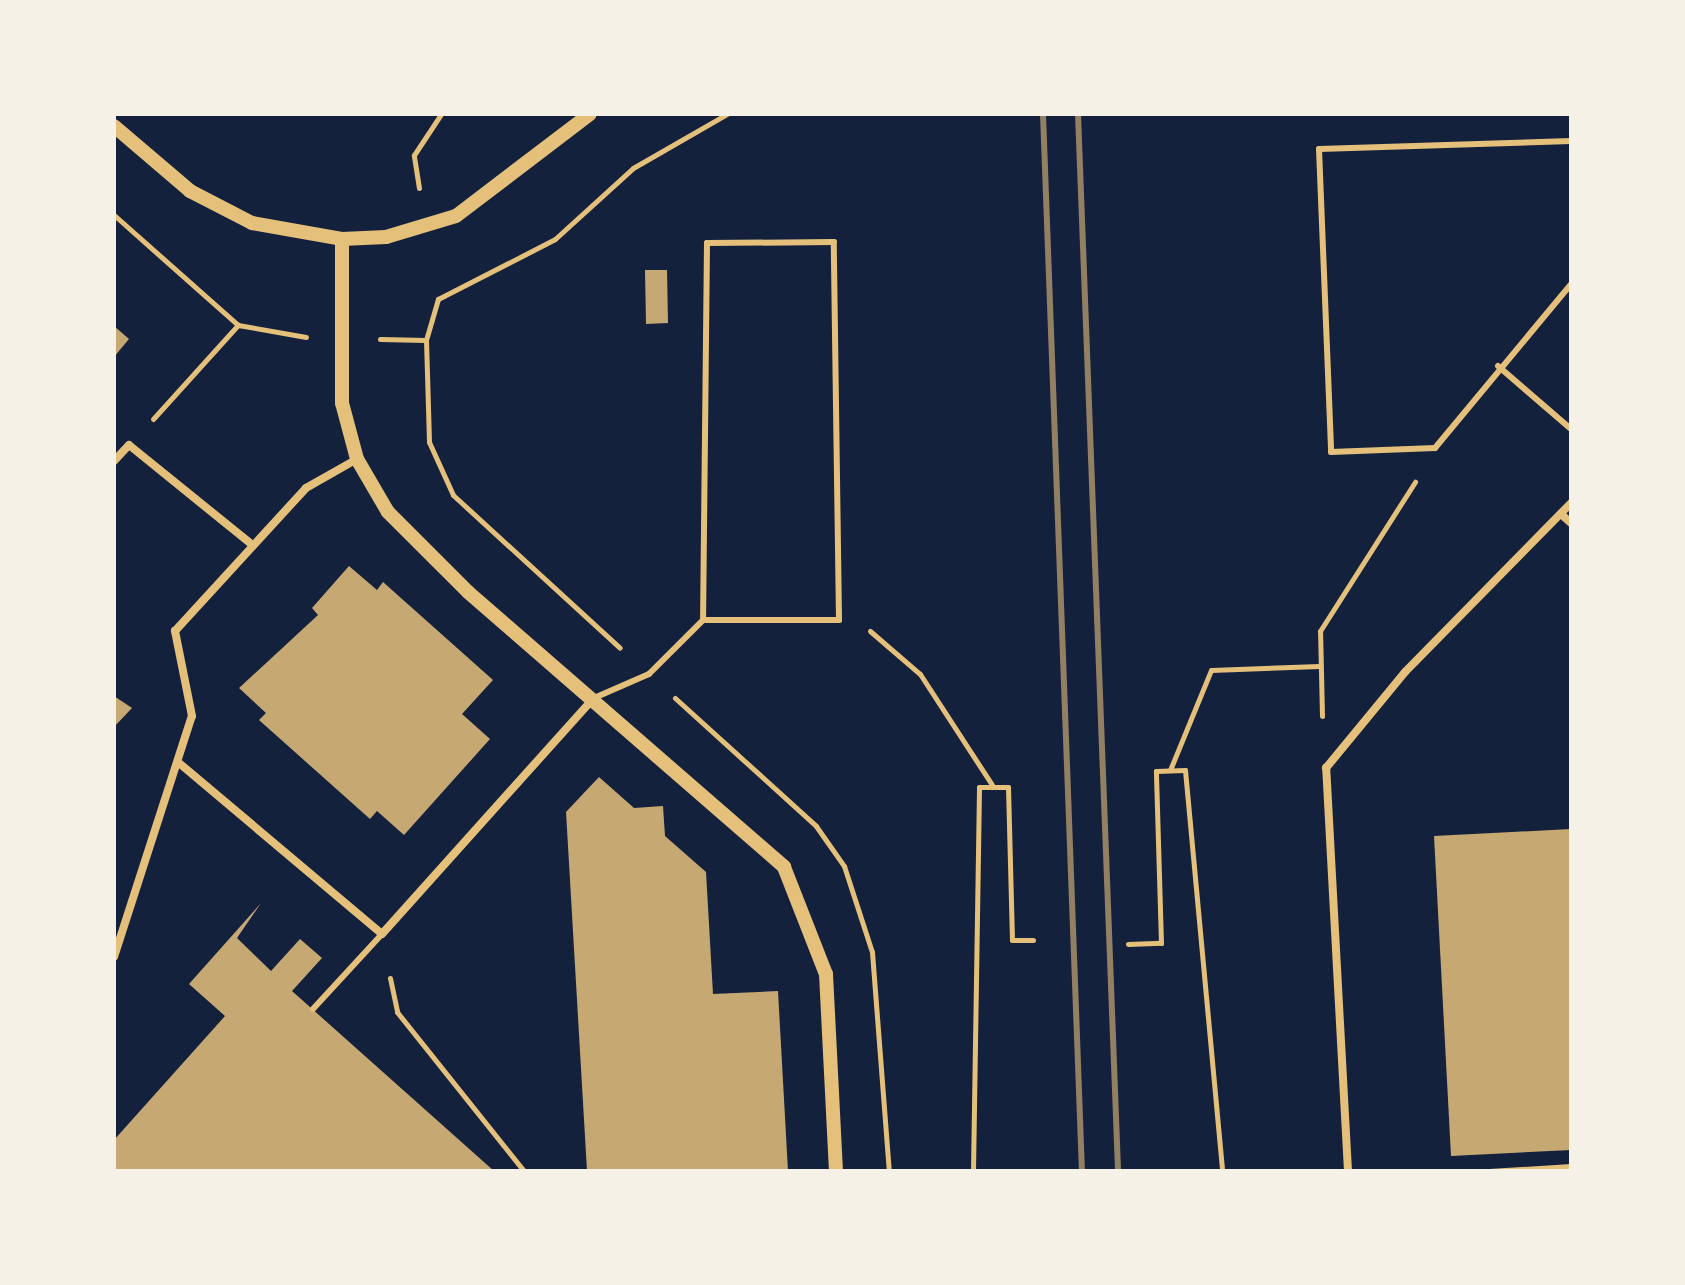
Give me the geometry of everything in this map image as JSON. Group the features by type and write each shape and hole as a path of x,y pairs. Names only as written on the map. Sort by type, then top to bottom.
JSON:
{"street":[{"path":"114,126 190,191 252,223 342,239 456,216 590,114"},
{"path":"342,239 342,403 357,459 388,512 468,592 594,698 784,867 826,974 836,1171"},
{"path":"114,461 129,445 250,543"},
{"path":"114,957 192,716 175,631 250,543 306,488 357,459"},
{"path":"1348,1171 1326,768 1405,672 1571,503"},
{"path":"1561,514 1571,523"},
{"path":"179,763 382,934 594,698"}],"lane":[{"path":"1571,141 1319,149 1331,452 1435,448 1498,366 1571,284"},
{"path":"594,698 649,674 703,620 707,243 834,242 839,620 703,620"},
{"path":"1498,366 1571,429"},
{"path":"313,1009 382,934"}],"path":[{"path":"425,224 414,155 441,114"},
{"path":"129,445 238,325"},
{"path":"1326,768 1319,666 1320,631 1435,448"},
{"path":"839,620 872,632 920,674 992,786"},
{"path":"1170,770 1211,670 1319,666"},
{"path":"1128,944 1161,943 1156,771 1185,770 1222,1171"},
{"path":"973,1171 979,787 1008,787 1012,940 1033,940"},
{"path":"382,934 397,1012 524,1171"},
{"path":"1489,1171 1571,1166"}],"building":[{"path":"645,270 667,270 668,323 646,324"},
{"path":"114,326 129,339 114,357"},
{"path":"349,566 377,590 383,582 493,680 462,714 490,739 404,835 377,811 370,819 259,720 266,713 239,688 318,615 312,608"},
{"path":"114,696 132,708 114,727"},
{"path":"599,777 634,808 663,806 665,836 706,872 713,994 778,991 788,1171 587,1171 566,812"},
{"path":"1571,829 1571,1150 1451,1156 1434,836"},
{"path":"261,903 237,938 271,971 300,939 322,958 292,991 494,1171 114,1171 114,1140 225,1016 189,984"}],"railway":[{"path":"1043,114 1082,1171"},
{"path":"1078,114 1118,1171"}]}
